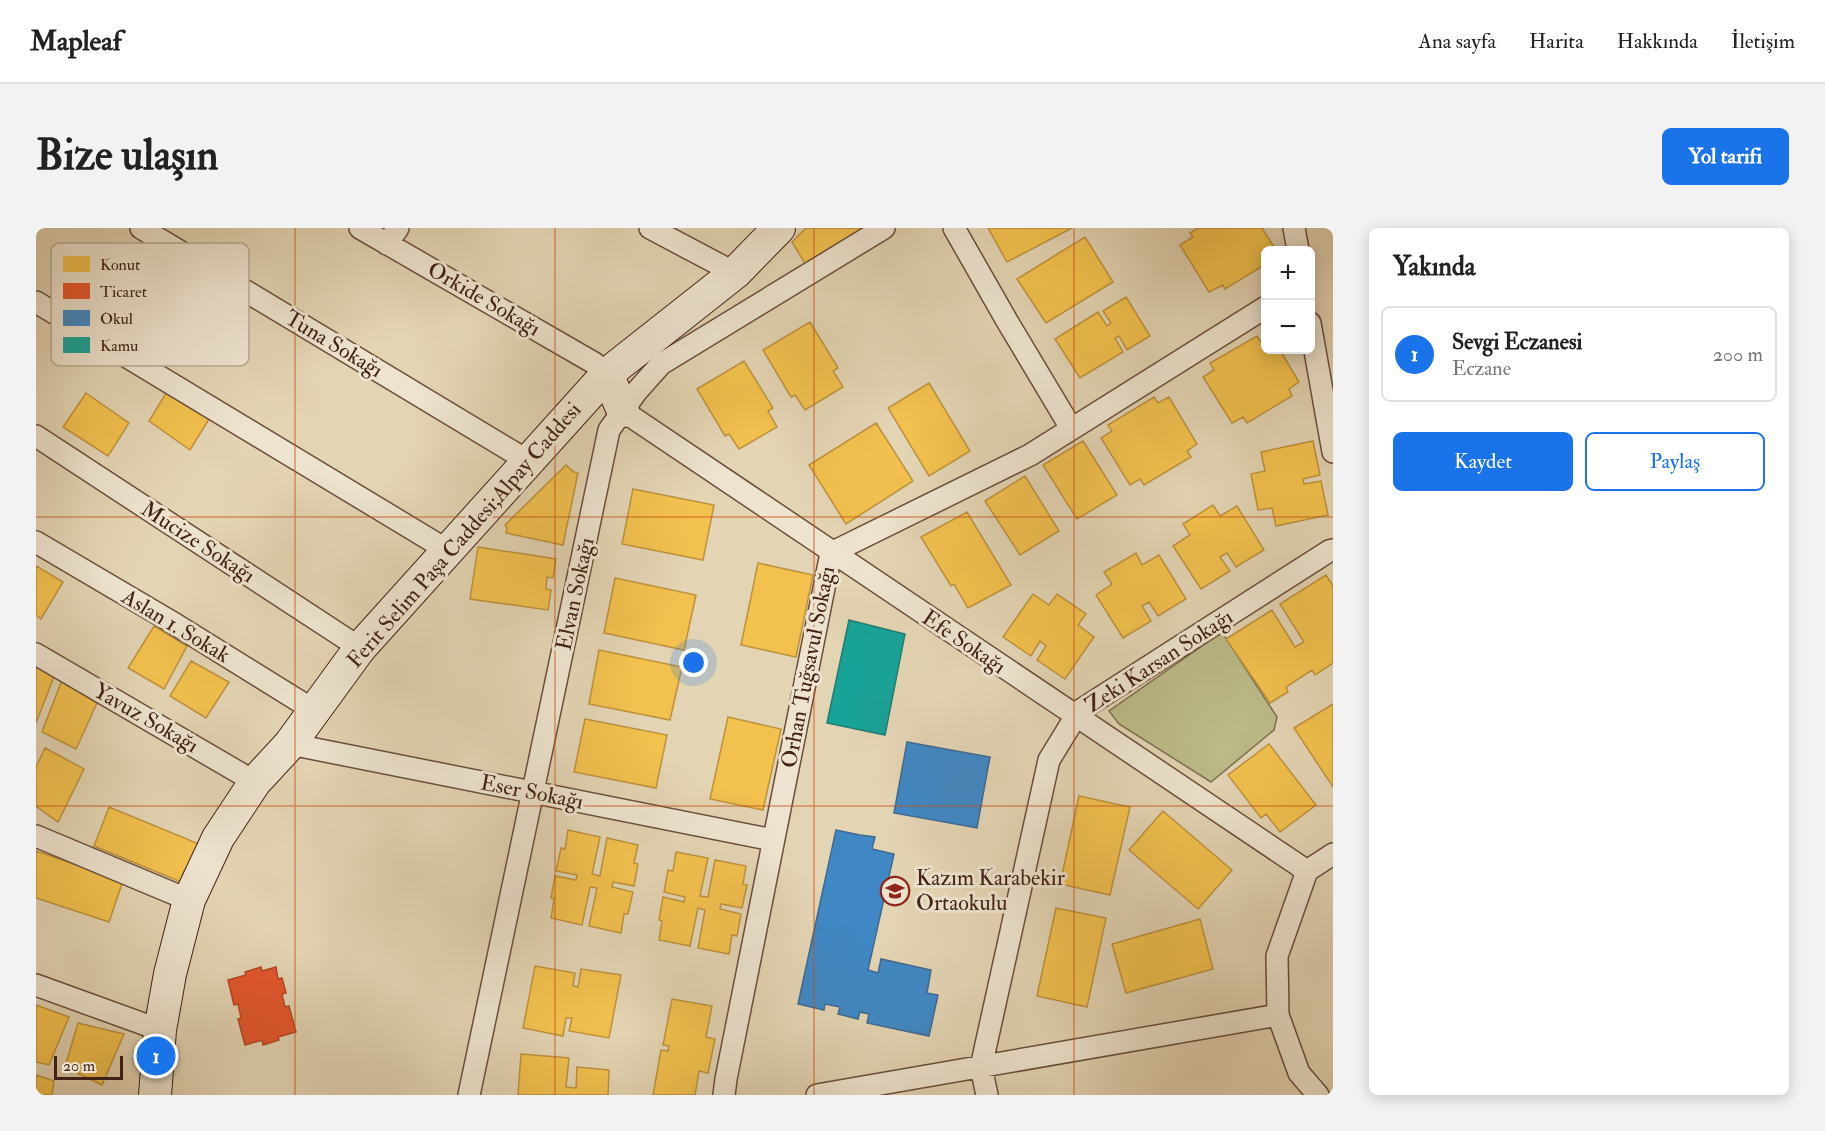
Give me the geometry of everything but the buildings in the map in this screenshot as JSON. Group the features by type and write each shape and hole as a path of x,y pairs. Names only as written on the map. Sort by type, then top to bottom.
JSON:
{"main road":[{"name":"Ferit Selim Paşa Caddesi;Alpay Caddesi","path":"155,1095 160,1030 170,974 189,900 218,838 255,782 290,744 360,648 607,374 735,273 779,228"},
{"path":"607,374 623,411"}],"street":[{"name":"Tuna Sokağı","path":"141,228 166,243"},
{"name":"Orkide Sokağı","path":"360,228 392,236 594,363 607,374"},
{"path":"650,228 735,273"},
{"name":"Elvan Sokağı","path":"469,1095 609,430 637,391 661,364 884,228"},
{"path":"954,228 1071,428"},
{"path":"1294,228 1297,246"},
{"name":"Tuna Sokağı","path":"249,293 528,461"},
{"path":"36,302 51,311"},
{"name":"Orhan Tuğsavul Sokağı","path":"724,1095 831,553 1030,455 1261,310"},
{"path":"1315,347 1333,452"},
{"path":"142,366 447,550"},
{"name":"Efe Sokağı","path":"623,411 1307,871"},
{"name":"Mucize Sokağı","path":"36,436 360,648"},
{"name":"Aslan 1. Sokak","path":"36,542 170,621 315,711"},
{"name":"Zeki Karsan Sokağı","path":"987,1095 981,1066 1049,760 1080,711 1333,550"},
{"name":"Yavuz Sokağı","path":"36,654 255,782"},
{"name":"Eser Sokağı","path":"290,744 773,840"},
{"path":"36,836 189,900"},
{"path":"1318,1095 1299,1073 1278,1015 1277,956 1307,871 1333,854"},
{"path":"36,985 160,1030"},
{"path":"817,1095 1278,1015"}],"green space":[{"path":"1222,632 1277,717 1274,730 1211,782 1119,724 1109,711"}],"place":[{"name":"Kazım Karabekir Ortaokulu","path":"895,891"},
{"name":"Sevgi Eczanesi","path":"156,1056"}]}
